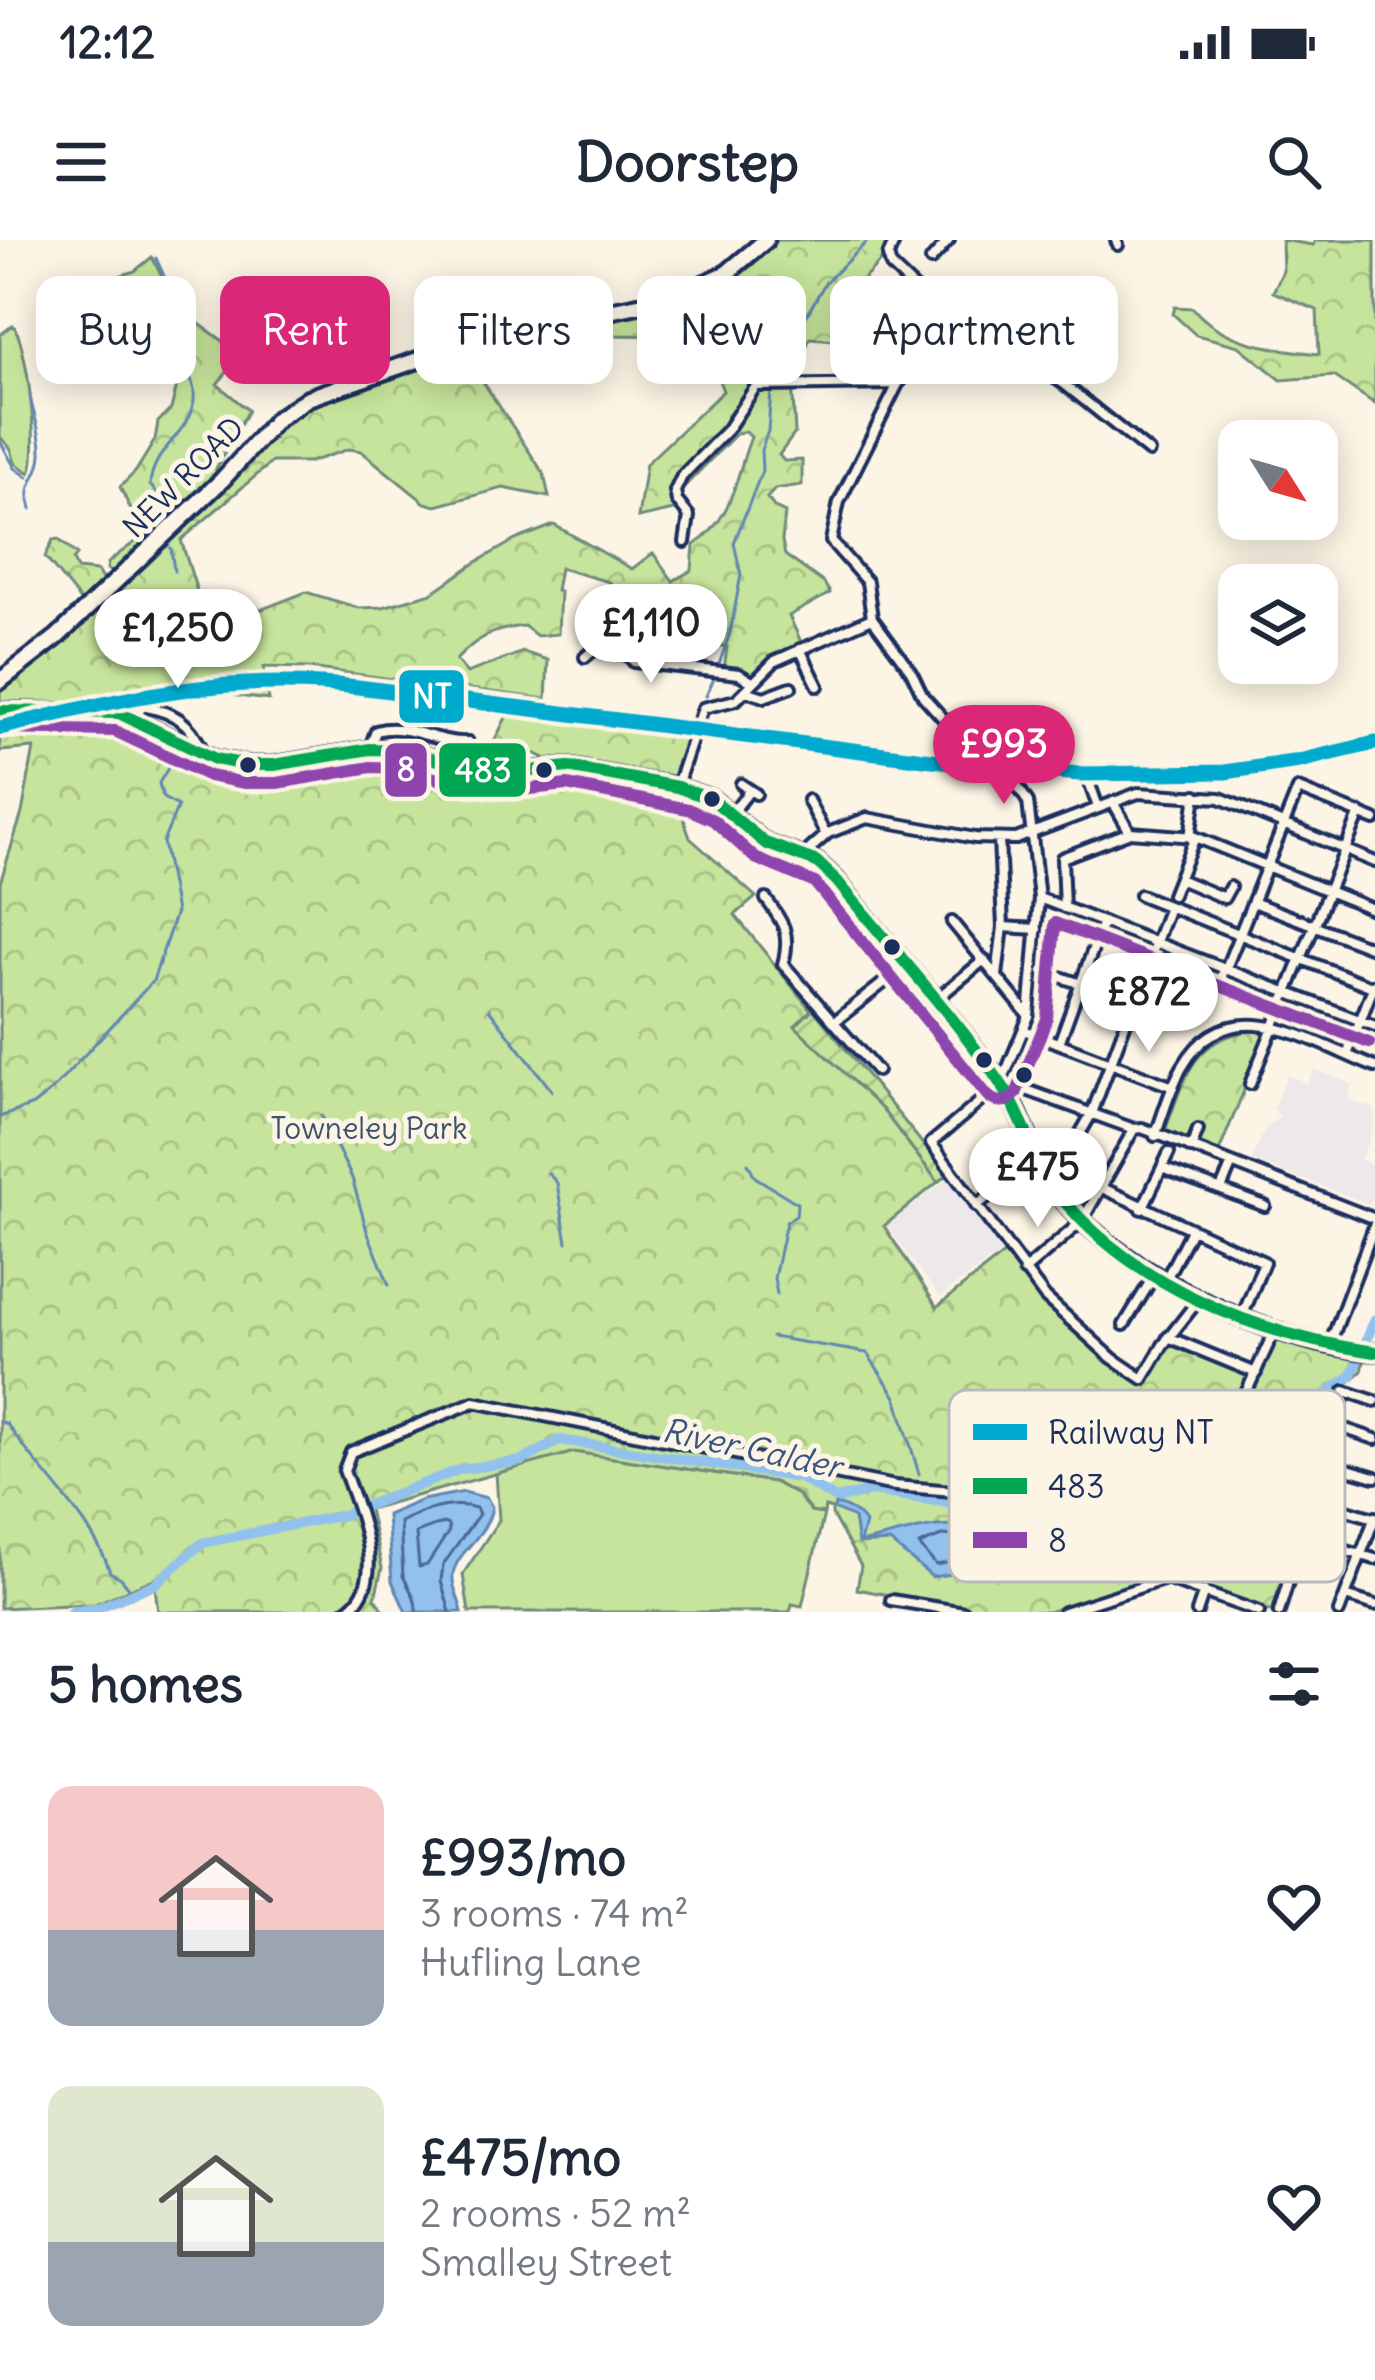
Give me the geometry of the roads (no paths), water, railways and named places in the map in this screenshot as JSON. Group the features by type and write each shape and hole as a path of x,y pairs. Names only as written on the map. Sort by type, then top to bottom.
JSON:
{"highway":[{"name":"NEW ROAD","path":"0,681 43,649 222,480 277,419 308,398 490,335 673,298 727,273 766,240"},
{"path":"0,711 118,713 203,753 247,765 370,749 403,750 469,769 512,773 568,767 677,787 712,799 765,843 826,868 1004,1088 1040,1167 1106,1243 1200,1298 1275,1330 1369,1352"}],"street":[{"path":"895,240 888,256 902,276"},
{"path":"931,260 951,240 959,252"},
{"path":"685,542 689,516 676,501 675,491 682,476 727,430 756,386 898,384 839,502 831,541 867,582 872,618 910,670 923,697 958,736 991,752 1028,802 1039,898 1029,1016 1004,1088 933,1139 933,1148 1024,1271 1066,1318 1143,1379 1168,1337 1200,1298"},
{"path":"1064,384 1149,452"},
{"path":"590,610 634,662 739,674 764,697 791,687"},
{"path":"677,787 676,778 703,708 736,700 775,661 872,618"},
{"path":"585,658 610,636"},
{"path":"800,649 818,686"},
{"path":"133,719 143,706 176,713 188,724 203,753"},
{"path":"370,749 372,737 383,728 468,742"},
{"path":"1088,779 1098,808"},
{"path":"732,813 749,789"},
{"path":"1220,986 1298,789 1375,820"},
{"path":"808,850 826,835 867,818 1016,839 1138,793 1196,794 1220,798 1375,862"},
{"path":"1172,896 1193,837 1196,794"},
{"path":"808,800 826,835"},
{"path":"1113,802 1130,832"},
{"path":"1250,1084 1360,813"},
{"path":"1064,908 1062,857 1130,832 1193,837 1375,910"},
{"path":"997,976 1003,926 999,839"},
{"path":"1179,879 1224,898 1230,887"},
{"path":"1140,896 1374,986 1347,1056"},
{"path":"1039,898 1375,1026"},
{"path":"766,899 787,927 789,940 782,964 877,1071"},
{"path":"1253,902 1375,949"},
{"path":"976,1206 1069,1153 1092,1113 1168,907"},
{"path":"952,922 1029,1016"},
{"path":"1059,1043 1103,922"},
{"path":"1003,926 1037,929"},
{"path":"934,1002 984,960"},
{"path":"834,1022 904,966"},
{"path":"1043,971 1081,985"},
{"path":"1137,990 1198,1014"},
{"path":"1155,1136 1183,1064 1212,1035 1240,1024 1274,1026 1375,1066"},
{"path":"1024,1030 1173,1087"},
{"path":"1004,1088 1022,1088 1142,1128 1375,1221 1330,1344"},
{"path":"1024,1271 1083,1218 1134,1129"},
{"path":"1191,1148 1198,1130"},
{"path":"1069,1153 1088,1180 1100,1187 1264,1262 1242,1316"},
{"path":"1142,1209 1169,1153"},
{"path":"1221,1190 1232,1163"},
{"path":"1162,1168 1265,1206"},
{"path":"1124,1325 1190,1232"},
{"path":"1248,1390 1275,1330"},
{"path":"1168,1337 1256,1374"},
{"path":"1345,1391 1375,1401"},
{"path":"344,1612 356,1606 368,1581 368,1556 344,1470 351,1452 474,1402 789,1468 949,1491"},
{"path":"1345,1429 1375,1439"},
{"path":"1345,1468 1375,1477"},
{"path":"1339,1612 1375,1518 1345,1509"},
{"path":"1345,1550 1375,1558"},
{"path":"1064,1612 1157,1582"},
{"path":"1176,1582 1259,1612"},
{"path":"1280,1612 1289,1582"},
{"path":"1197,1612 1204,1591"},
{"path":"1345,1597 1375,1605"},
{"path":"897,1604 964,1612"}],"water":[{"path":"464,1492 487,1498 492,1507 453,1574 462,1612 406,1612 392,1581 387,1515 422,1500"},
{"path":"835,1504 852,1510 865,1523 860,1543 949,1525 949,1574 932,1577 890,1542 858,1544 854,1518 834,1509"}],"waterway":[{"path":"806,317 825,283 869,240"},
{"path":"156,258 164,276 161,287 180,311 177,325 194,394 191,412 152,472 150,485 166,504"},
{"path":"718,667 741,575 734,543 762,471 771,390"},
{"path":"30,396 41,446 30,485 31,509"},
{"path":"0,441 15,468 28,477"},
{"path":"171,548 174,571"},
{"path":"706,696 715,676"},
{"path":"0,1117 33,1105 53,1089 153,981 176,912 163,842 178,806 163,798 159,783 171,763"},
{"path":"489,1009 552,1091"},
{"path":"321,1115 352,1178 389,1285"},
{"path":"748,1163 755,1177 797,1203 796,1216 786,1222 774,1278 777,1294"},
{"path":"548,1173 557,1183 567,1242"},
{"name":"River Calder","path":"1332,1390 1352,1375 1375,1319"},
{"path":"772,1337 867,1353 896,1397 919,1474"},
{"path":"0,1421 79,1515 110,1572 133,1593"},
{"name":"River Calder","path":"72,1612 100,1607 155,1584 202,1543 343,1515 461,1469 522,1461 560,1440 800,1478 836,1499 872,1491 949,1503"}],"rail line":[{"name":"NT","path":"0,728 177,691 310,683 1079,774 1225,772 1375,743"}],"park label":[{"name":"Towneley Park","path":"369,1128"}]}
